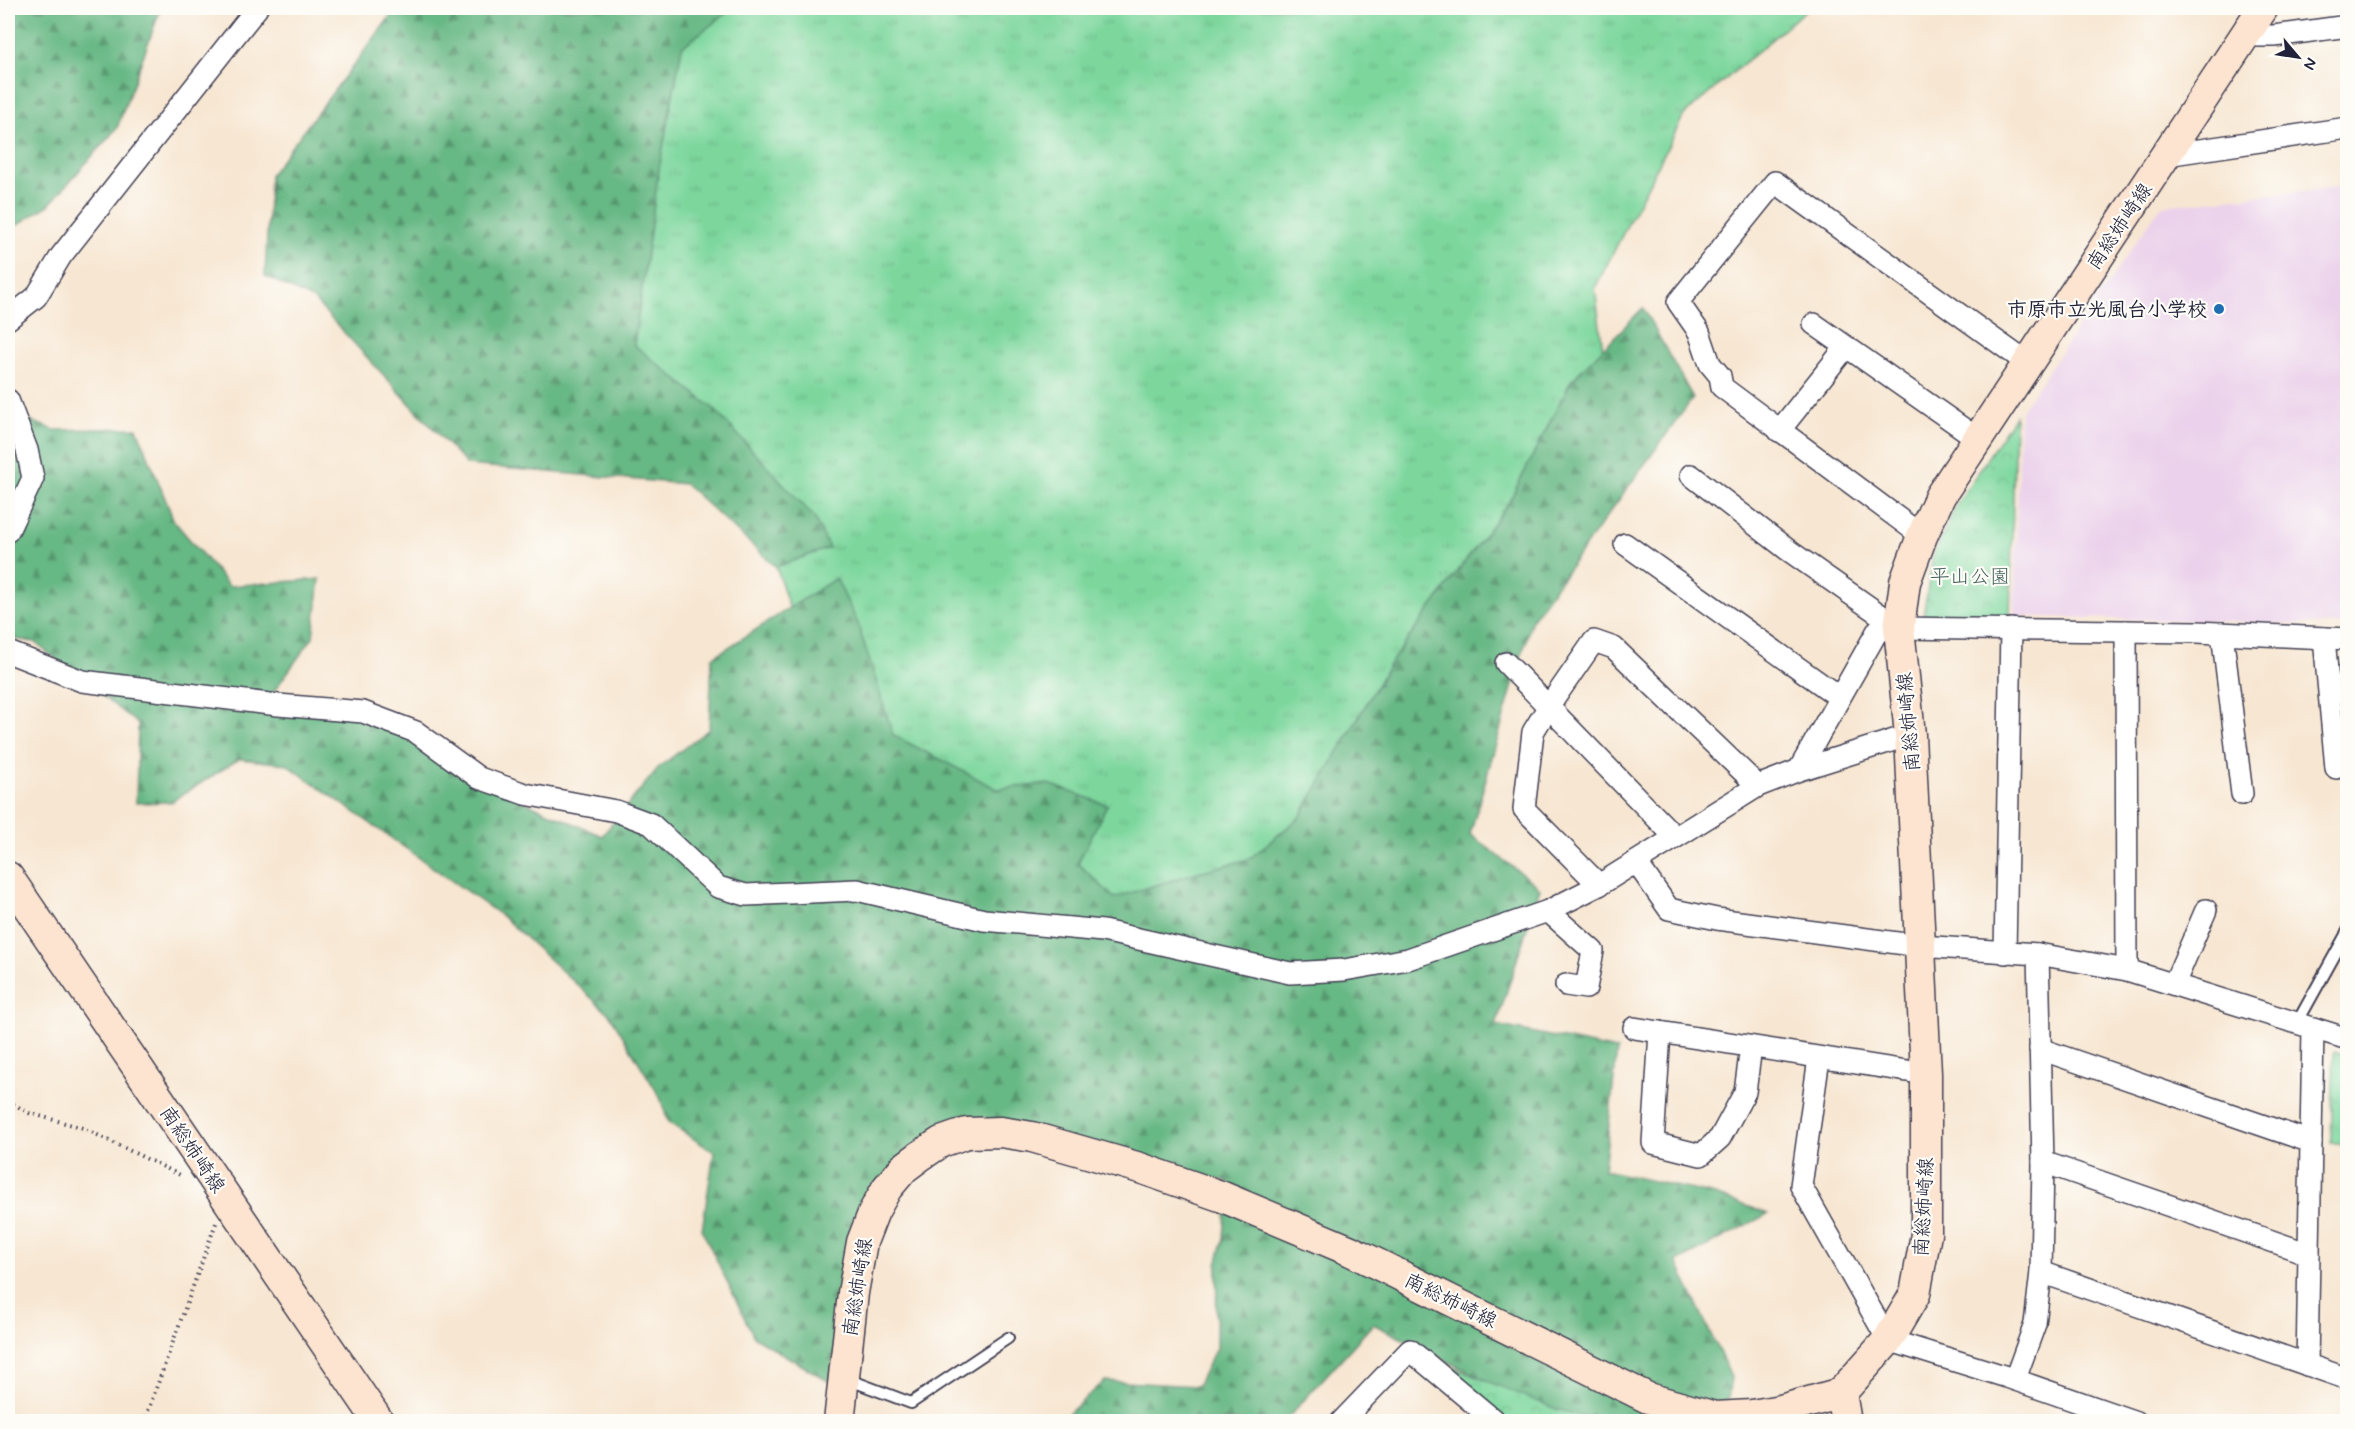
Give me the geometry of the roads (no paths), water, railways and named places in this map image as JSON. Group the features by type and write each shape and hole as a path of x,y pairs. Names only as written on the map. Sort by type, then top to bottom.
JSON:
{"main road":[{"name":"南総姉崎線","path":"839,1422 853,1293 862,1242 874,1211 887,1188 904,1168 941,1142 967,1133 1001,1131 1032,1137 1140,1168 1223,1197 1351,1251 1648,1398 1714,1417 1752,1415 1781,1410 1843,1407 1888,1340 1915,1294 1926,1234 1926,1074 1910,735 1899,628 1905,582 1940,495 2256,19"},
{"name":"南総姉崎線","path":"8,877 379,1422"}],"street":[{"path":"8,319 36,297 61,256 256,8"},
{"path":"2256,19 2258,36 2348,26"},
{"path":"2166,155 2348,128"},
{"path":"1922,536 1722,387 1720,376 1710,363 1699,332 1678,302 1775,182 2027,363"},
{"path":"1814,324 1978,439"},
{"path":"1779,431 1846,347"},
{"path":"8,400 27,450 33,478 8,531"},
{"path":"1691,475 1788,550 1899,628"},
{"path":"1624,544 1839,697"},
{"path":"1799,770 1878,630 1899,628 2126,631 2348,639"},
{"path":"2005,953 2011,629"},
{"path":"2126,631 2127,969"},
{"path":"2222,633 2242,794"},
{"path":"2324,639 2336,768"},
{"path":"1599,885 1524,809 1533,732 1594,641 1614,648 1758,786"},
{"path":"8,652 82,681 278,705 363,712 416,732 479,778 525,794 616,811 651,824 718,887 746,895 857,890 984,920 1103,931 1290,973 1344,970 1408,959 1548,911 1599,885 1758,786 1799,770 1910,735"},
{"path":"1506,663 1675,837"},
{"path":"1636,862 1669,909 1717,919 1920,946 2038,954 2127,969 2348,1039"},
{"path":"2174,984 2206,910"},
{"path":"1548,911 1593,951 1586,988 1566,985"},
{"path":"2015,1379 2035,1324 2041,1272 2043,1162 2038,954"},
{"path":"2305,1025 2311,1142 2307,1365"},
{"path":"1634,1028 1926,1074"},
{"path":"1660,1032 1653,1143 1701,1155 1720,1138 1745,1092 1751,1047"},
{"path":"2040,1049 2311,1142"},
{"path":"1819,1058 1801,1186 1888,1340 2015,1379 2136,1422"},
{"path":"2043,1162 2309,1254"},
{"path":"2041,1272 2348,1379"},
{"path":"1341,1422 1410,1350 1490,1420"}],"lane":[{"path":"2305,1025 2348,931"},
{"path":"845,1379 911,1403 1008,1338"}],"place":[{"name":"市原市立光風台小学校","path":"2219,309"}],"park label":[{"name":"平山公園","path":"1970,576"}]}
